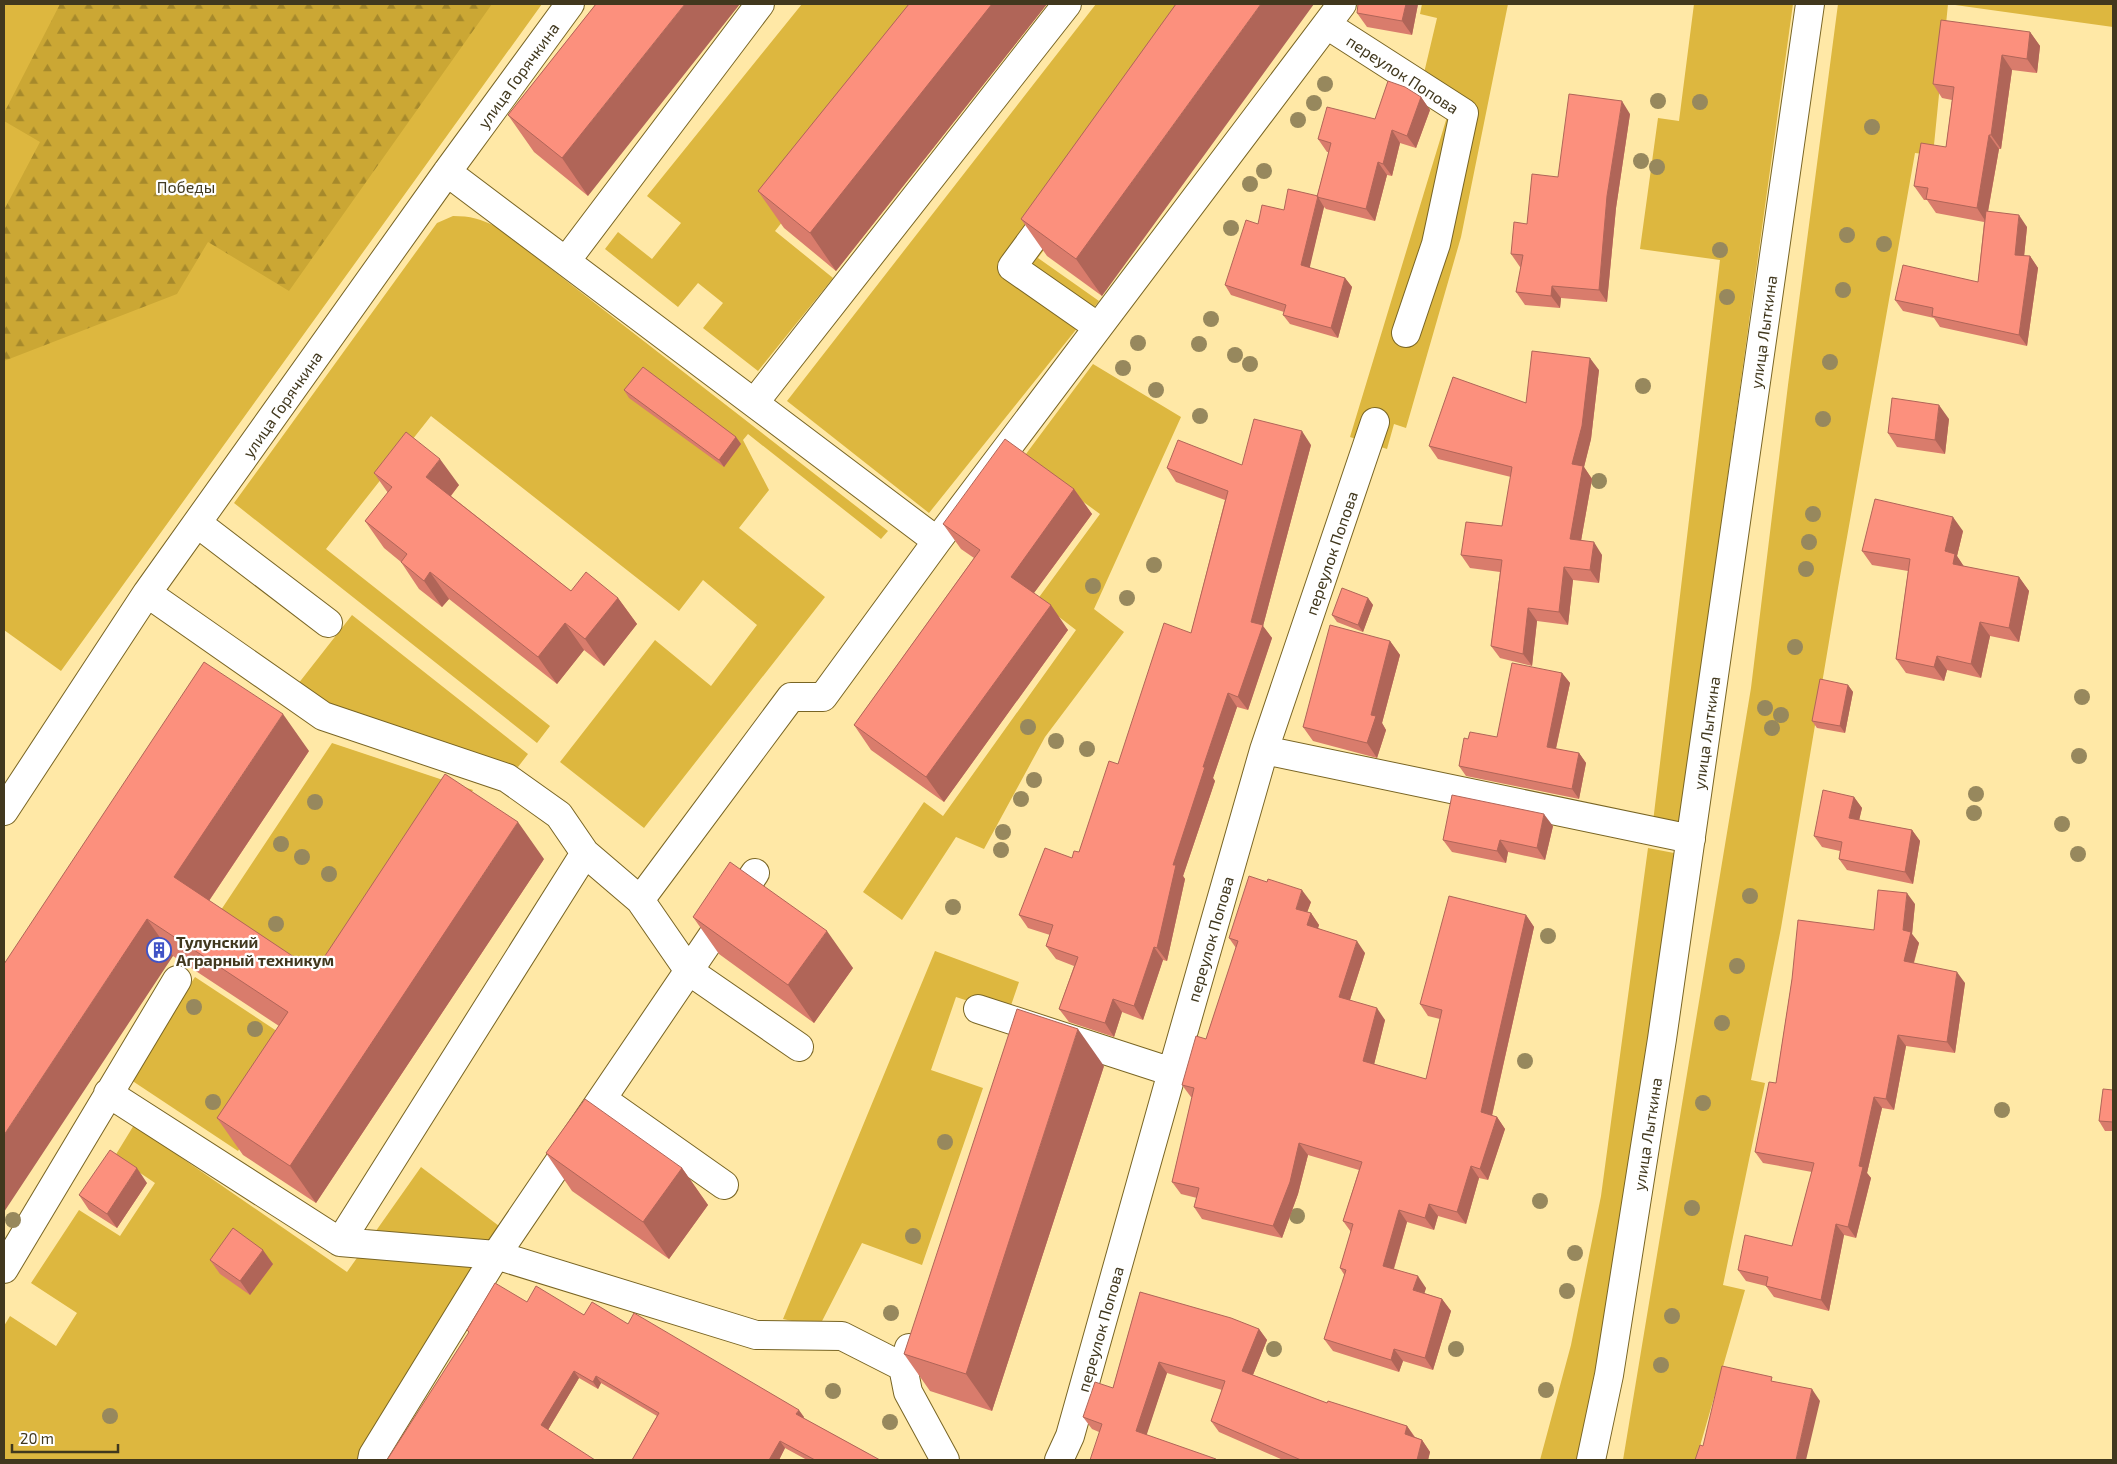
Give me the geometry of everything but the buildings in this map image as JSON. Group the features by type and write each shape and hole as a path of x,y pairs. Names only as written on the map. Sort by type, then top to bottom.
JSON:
{"street":[{"name":"улица Горячкина","path":"4,811 147,593 447,172 570,4"},
{"path":"566,261 760,4"},
{"path":"754,403 1067,4"},
{"name":"улица Лыткина","path":"1591,1460 1612,1356 1662,1039 1810,4"},
{"path":"640,900 790,697 823,697 937,541 1335,14"},
{"name":"переулок Попова","path":"1335,14 1464,113 1436,244 1406,333"},
{"path":"447,172 937,541"},
{"path":"1070,187 1012,266 1098,327"},
{"name":"переулок Попова","path":"1059,1460 1070,1436 1264,750 1375,422"},
{"path":"197,523 328,623"},
{"path":"147,593 323,716 508,778 559,815 585,853 640,900 689,971 799,1047"},
{"path":"1264,750 1691,839"},
{"path":"340,1242 585,853"},
{"path":"372,1460 372,1455 496,1255 755,873"},
{"path":"4,1269 177,980"},
{"path":"978,1009 1172,1072"},
{"path":"1008,1050 1017,1022"},
{"path":"108,1094 340,1242 496,1255 756,1336 842,1336 903,1367"},
{"path":"602,1099 724,1185"},
{"path":"919,1320 903,1367 908,1392 945,1460"}],"green space":[{"name":"Победы","path":"4,4 542,4 61,671 4,630"},
{"path":"60,4 492,4 289,291 208,242 177,294 4,361 4,210 40,142 4,121 4,113"},
{"path":"802,4 956,4 775,231 833,278 758,371 703,328 723,303 698,283 678,307 605,249 618,232 652,259 681,223 647,196"},
{"path":"1096,4 1222,4 1038,258 1099,301 929,513 787,401"},
{"path":"1422,4 1508,4 1461,237 1406,428 1394,424 1387,449 1350,437 1453,97 1424,73 1437,18 1420,14"},
{"path":"1694,4 1793,4 1679,828 1653,822 1720,260 1640,249 1658,118 1679,121"},
{"path":"1838,4 1948,4 1933,155 1915,153 1838,588 1781,928 1751,1080 1765,1083 1723,1285 1745,1290 1696,1460 1623,1460 1751,688 1788,385"},
{"path":"1948,4 2113,4 2113,27"},
{"path":"453,216 475,218 497,227 888,531 881,539 748,434 743,440 769,490 739,528 825,597 644,828 560,762 655,640 711,686 757,625 703,580 679,611 431,416 326,549 550,726 537,743 234,503 437,223"},
{"path":"1093,364 1181,417 1094,609 1124,632 1045,737 984,849 956,837 902,920 863,892 924,802 943,816 1076,630 1037,600 1100,514 1023,458"},
{"path":"352,615 528,754 518,767 319,701 298,684"},
{"path":"332,743 473,790 336,998 215,919"},
{"path":"1648,848 1674,853 1631,1158 1606,1309 1577,1460 1540,1460 1571,1345 1601,1196"},
{"path":"935,951 1019,982 1008,1014 956,997 931,1070 983,1088 922,1265 862,1243 819,1327 783,1319"},
{"path":"195,977 304,1049 238,1151 128,1078"},
{"path":"134,1125 347,1272 421,1167 503,1229 364,1460 4,1460 4,1326 10,1316 56,1346 77,1313 31,1283 79,1210 120,1236 155,1183 115,1156"}],"place":[{"name":"Тулунский Аграрный техникум","path":"159,950"}]}
